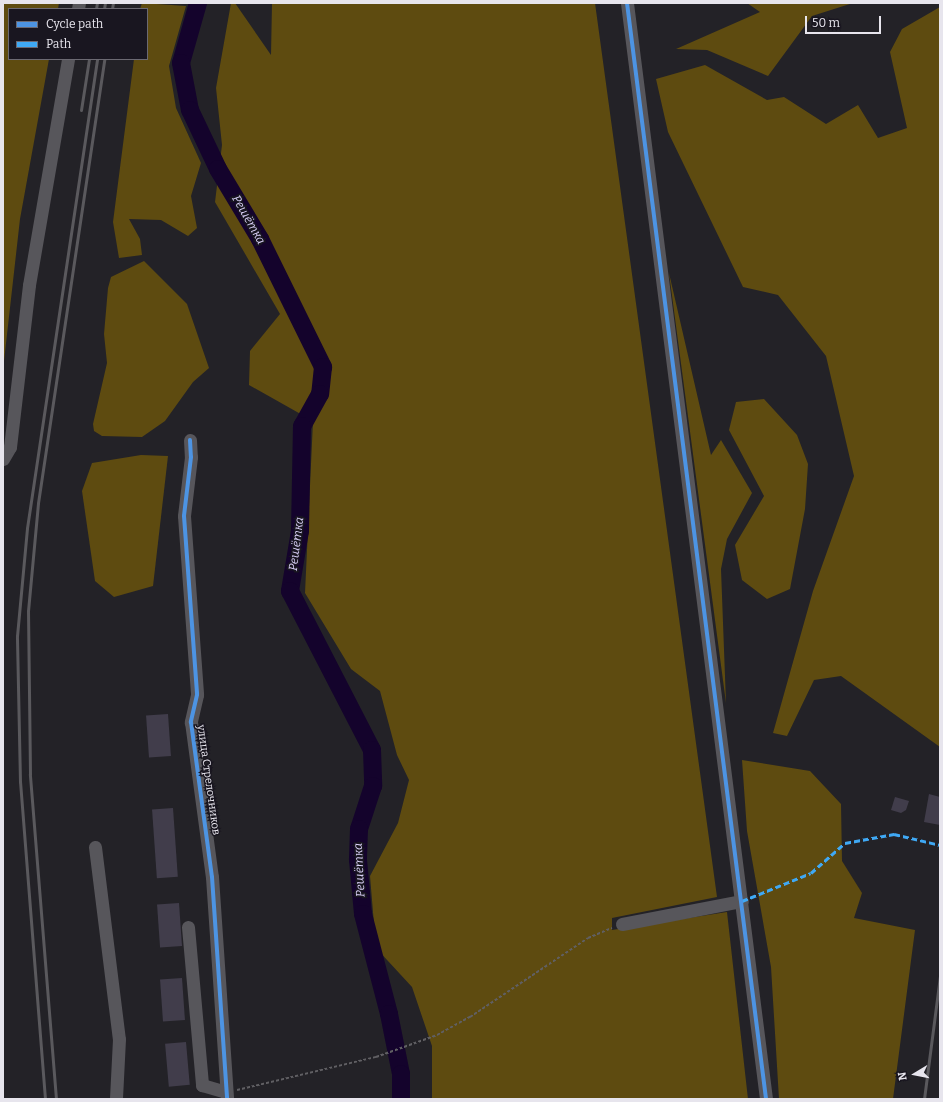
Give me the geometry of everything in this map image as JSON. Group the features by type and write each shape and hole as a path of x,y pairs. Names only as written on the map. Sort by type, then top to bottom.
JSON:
{"street":[{"path":"627,3 766,1099"},
{"path":"3,458 10,447 29,285 68,60"},
{"name":"улица Стрелочников","path":"190,440 191,458 184,516 196,695 191,722 212,877 226,1096"},
{"path":"95,847 119,1039 116,1099"},
{"path":"622,924 742,901"},
{"path":"188,927 202,1085 226,1096"}],"path":[{"path":"226,1096 376,1057 414,1042 437,1035 470,1017 588,938 622,924"}],"shaded area":[{"path":"3,3 59,3 58,8 8,8 8,60 49,60 20,219 3,370"},
{"path":"142,3 186,6 169,66 176,108 201,163 191,196 197,228 188,236 161,220 129,219 140,239 142,255 119,258 113,222 134,60 148,60 148,8 140,8"},
{"path":"231,3 235,3 271,55 272,3 595,3 717,897 612,918 612,930 727,912 748,1099 432,1099 432,1046 412,987 376,948 370,876 398,823 409,780 397,755 380,691 351,669 305,593 313,421 249,385 250,351 280,314 215,202 222,145 216,88"},
{"path":"747,3 853,3 812,16 768,76 707,50 676,49 760,12"},
{"path":"940,7 940,747 841,676 814,680 787,736 773,733 813,591 854,476 826,356 778,295 743,287 668,132 656,79 705,65 767,100 784,97 826,124 858,105 878,138 907,128 890,52 902,29"},
{"path":"144,261 187,304 209,368 193,382 165,421 142,437 102,436 94,431 93,424 107,363 104,334 108,288 111,277"},
{"path":"669,273 711,455 721,440 752,493 727,539 721,569 726,703"},
{"path":"764,399 797,435 808,464 805,509 790,589 767,599 742,580 735,545 764,496 729,430 736,402"},
{"path":"141,455 168,456 153,586 114,597 95,581 82,491 92,463"},
{"path":"742,760 810,771 841,804 842,861 862,893 854,918 915,930 893,1099 779,1099 771,967 747,831"}],"building":[{"path":"168,714 171,756 149,757 146,716"},
{"path":"929,794 940,797 940,825 924,822"},
{"path":"895,797 909,801 906,810 901,813 891,810"},
{"path":"173,808 178,877 157,878 152,809"},
{"path":"179,903 182,946 160,947 157,905"},
{"path":"182,978 185,1020 163,1021 160,980"},
{"path":"186,1042 190,1085 169,1087 165,1044"}],"waterway":[{"name":"Решётка","path":"198,3 181,63 190,110 218,169 260,239 323,367 320,394 302,426 300,531 290,591 372,750 373,786 359,829 358,860 363,914 389,1014 401,1074 401,1099"}],"railway":[{"path":"96,8 97,3"},
{"path":"104,8 105,3"},
{"path":"112,8 113,3"},
{"path":"81,110 89,60"},
{"path":"45,1099 20,782 17,636 27,528 97,60"},
{"path":"56,1099 30,774 28,611 38,503 104,60"},
{"path":"924,1099 940,975"}],"marked path":[{"path":"742,901 811,873 845,843 894,834 940,845"}],"cycle path":[{"path":"627,3 766,1099"},
{"path":"190,440 191,457 184,516 197,695 191,722 212,877 227,1099"}]}
